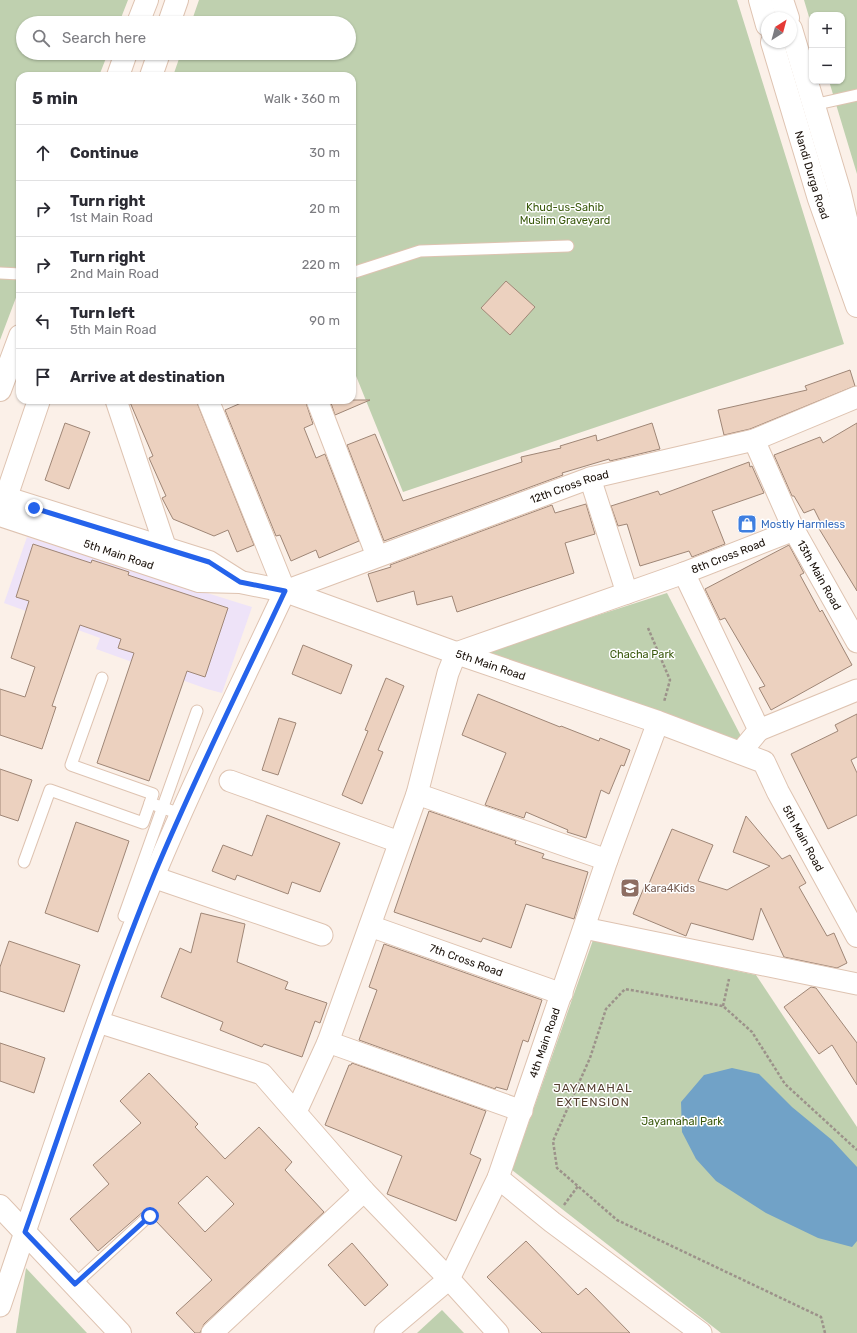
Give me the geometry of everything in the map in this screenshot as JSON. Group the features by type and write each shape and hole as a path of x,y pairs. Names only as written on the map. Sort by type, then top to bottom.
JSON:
{"street":[{"path":"141,16 147,0"},
{"path":"171,16 177,0"},
{"path":"760,0 763,12"},
{"path":"782,0 786,12"},
{"name":"Nandi Durga Road","path":"774,48 819,199 857,306"},
{"name":"Nandi Durga Road","path":"797,48 840,193 857,266"},
{"path":"119,72 124,60"},
{"path":"152,72 157,60"},
{"path":"0,390 16,347"},
{"name":"12th Cross Road","path":"285,591 590,478 754,440 857,397"},
{"path":"1,508 38,404"},
{"path":"117,404 166,549"},
{"path":"0,1306 98,1022 153,878 172,811 285,591 210,404"},
{"path":"319,404 378,556"},
{"name":"13th Main Road","path":"754,440 794,530 857,642"},
{"path":"590,478 627,593"},
{"name":"5th Main Road","path":"1,508 166,549 209,562 240,582"},
{"name":"5th Main Road","path":"1,508 200,581 240,582 285,591 456,654 658,722 764,762 778,792 857,936"},
{"name":"8th Cross Road","path":"456,654 684,574 794,530"},
{"path":"684,574 760,730"},
{"path":"296,1112 328,1042 417,794 448,674 456,654"},
{"path":"740,753 760,730 857,690"},
{"name":"4th Main Road","path":"385,1333 449,1279 498,1178 607,860 658,722"},
{"path":"230,781 399,842"},
{"path":"417,794 607,860"},
{"path":"153,878 322,935"},
{"name":"7th Cross Road","path":"370,926 562,994"},
{"path":"584,928 857,984"},
{"path":"98,1022 262,1074 364,1191 449,1279 498,1333"},
{"path":"328,1042 522,1111"},
{"path":"498,1178 552,1222 701,1333"},
{"path":"212,1333 364,1191"},
{"path":"0,1206 120,1333"}],"lane":[{"path":"814,105 857,95"},
{"path":"356,272 420,251 568,246"},
{"path":"0,274 16,274"},
{"path":"24,862 50,790 143,823 153,794 71,765 102,678"},
{"path":"124,916 172,811 197,711"},
{"path":"150,803 172,811"},
{"path":"75,1284 150,1216"}],"path":[{"path":"648,628 670,680 658,722"},
{"path":"723,1006 733,959"},
{"path":"825,1333 821,1316 617,1220 557,1168 553,1141 590,1058 606,1009 625,989 723,1006 752,1032 785,1084 857,1150"}],"shaded area":[{"path":"27,537 252,607 222,693 96,649 100,638 4,603"}],"green space":[{"path":"0,0 128,0 122,16 16,16 16,60 105,60 101,72 16,72 16,298 0,340"},
{"name":"Khud-us-Sahib Muslim Graveyard","path":"199,0 737,0 844,344 403,492 356,376 356,72 174,72 179,60 356,60 356,16 193,16"},
{"path":"804,0 857,0 857,174 830,84 845,84 845,12 809,12 809,17"},
{"name":"Chacha Park","path":"667,593 744,742 480,653"},
{"name":"Jayamahal Park","path":"593,940 756,975 857,1127 857,1333 721,1333 512,1170"},
{"path":"26,1268 87,1333 16,1333"},
{"path":"442,1310 464,1333 417,1333"}],"water":[{"path":"732,1068 759,1074 792,1107 832,1140 857,1167 857,1241 852,1247 818,1238 766,1213 716,1181 696,1159 682,1132 681,1102 704,1075"}],"building":[{"path":"506,281 535,307 510,335 481,308"},
{"path":"850,370 855,386 750,429 724,435 718,410 807,390 805,386"},
{"path":"356,400 370,400 335,415 331,404 356,404"},
{"path":"131,404 198,404 254,545 237,552 228,530 214,536 173,519 162,498 166,496 149,458 153,456"},
{"path":"239,404 306,404 313,424 304,428 316,458 325,454 359,541 319,558 316,550 291,561 280,535 276,536 225,410"},
{"path":"65,423 90,432 69,489 45,480"},
{"path":"652,423 660,449 610,461 609,459 562,473 563,475 384,541 347,445 375,434 403,501 522,462 521,457 561,448 560,446 596,435 597,441"},
{"path":"857,423 857,591 818,527 822,525 814,509 804,513 794,496 792,496 774,455 820,437 823,443"},
{"path":"749,462 750,467 752,466 764,493 712,511 725,544 692,557 689,551 640,566 627,524 618,526 611,506 658,491 660,495"},
{"path":"586,504 595,534 565,543 574,573 457,612 452,596 417,605 414,591 377,602 368,574 391,567 390,565 552,505 555,513"},
{"path":"33,544 91,563 92,560 129,572 128,575 228,608 205,677 187,671 149,781 97,763 134,653 118,648 121,639 80,625 52,706 56,707 42,749 0,735 0,689 25,697 35,667 11,658 29,601 16,597"},
{"path":"789,545 804,573 800,575 820,612 822,610 852,665 771,710 759,688 765,686 725,618 720,620 705,589"},
{"path":"303,645 352,665 341,694 292,674"},
{"path":"386,678 404,686 378,750 383,752 362,804 342,795 368,731 365,730"},
{"path":"478,694 560,727 561,726 599,741 600,738 630,750 624,766 621,765 609,794 601,790 586,838 567,832 568,830 526,812 524,818 485,805 506,753 462,735"},
{"path":"857,714 857,757 851,760 857,773 857,815 828,829 791,754 838,731 835,725"},
{"path":"279,718 296,723 278,775 262,770"},
{"path":"0,769 32,780 18,821 0,815"},
{"path":"429,811 516,841 515,844 544,854 542,858 588,872 574,919 526,904 511,948 483,938 481,942 394,912"},
{"path":"267,815 340,843 320,892 292,882 288,894 237,875 235,880 212,871 223,845 252,856"},
{"path":"746,816 782,859 790,855 806,883 799,887 827,936 834,933 847,963 837,968 784,957 761,908 753,940 691,923 686,936 633,914 645,885 648,886 672,829 713,845 698,881 727,890 770,866 733,852"},
{"path":"76,822 129,841 98,932 45,913"},
{"path":"201,913 245,924 237,962 288,982 285,989 327,1003 320,1023 315,1021 302,1057 264,1044 262,1047 220,1030 223,1022 161,997 180,948 191,953"},
{"path":"9,941 80,965 64,1012 0,991 0,967"},
{"path":"384,944 542,1000 528,1042 523,1040 507,1090 496,1087 495,1089 359,1040 377,990 369,987"},
{"path":"811,987 816,988 857,1043 857,1085 832,1045 819,1054 784,1007"},
{"path":"0,1043 45,1058 34,1093 0,1081"},
{"path":"352,1063 486,1111 470,1154 481,1159 456,1221 387,1194 402,1156 325,1125 349,1065"},
{"path":"149,1073 198,1124 195,1127 225,1159 259,1127 292,1162 285,1170 324,1212 204,1324 200,1333 195,1333 176,1313 212,1280 155,1220 156,1215 154,1211 145,1210 98,1251 70,1219 109,1184 93,1165 141,1123 120,1101","holes":["207,1176 234,1204 205,1232 178,1203"]},
{"path":"526,1241 578,1295 586,1288 630,1333 542,1333 487,1277"},
{"path":"352,1243 388,1285 365,1306 328,1265"}],"place":[{"name":"Mostly Harmless","path":"747,524"},
{"name":"Kara4Kids","path":"630,888"}],"district":[{"name":"JAYAMAHAL EXTENSION","path":"593,1095"}],"route":[{"path":"34,508 209,562 240,582 285,591 180,814 153,878 98,1022 25,1232 75,1284 150,1216"}]}
